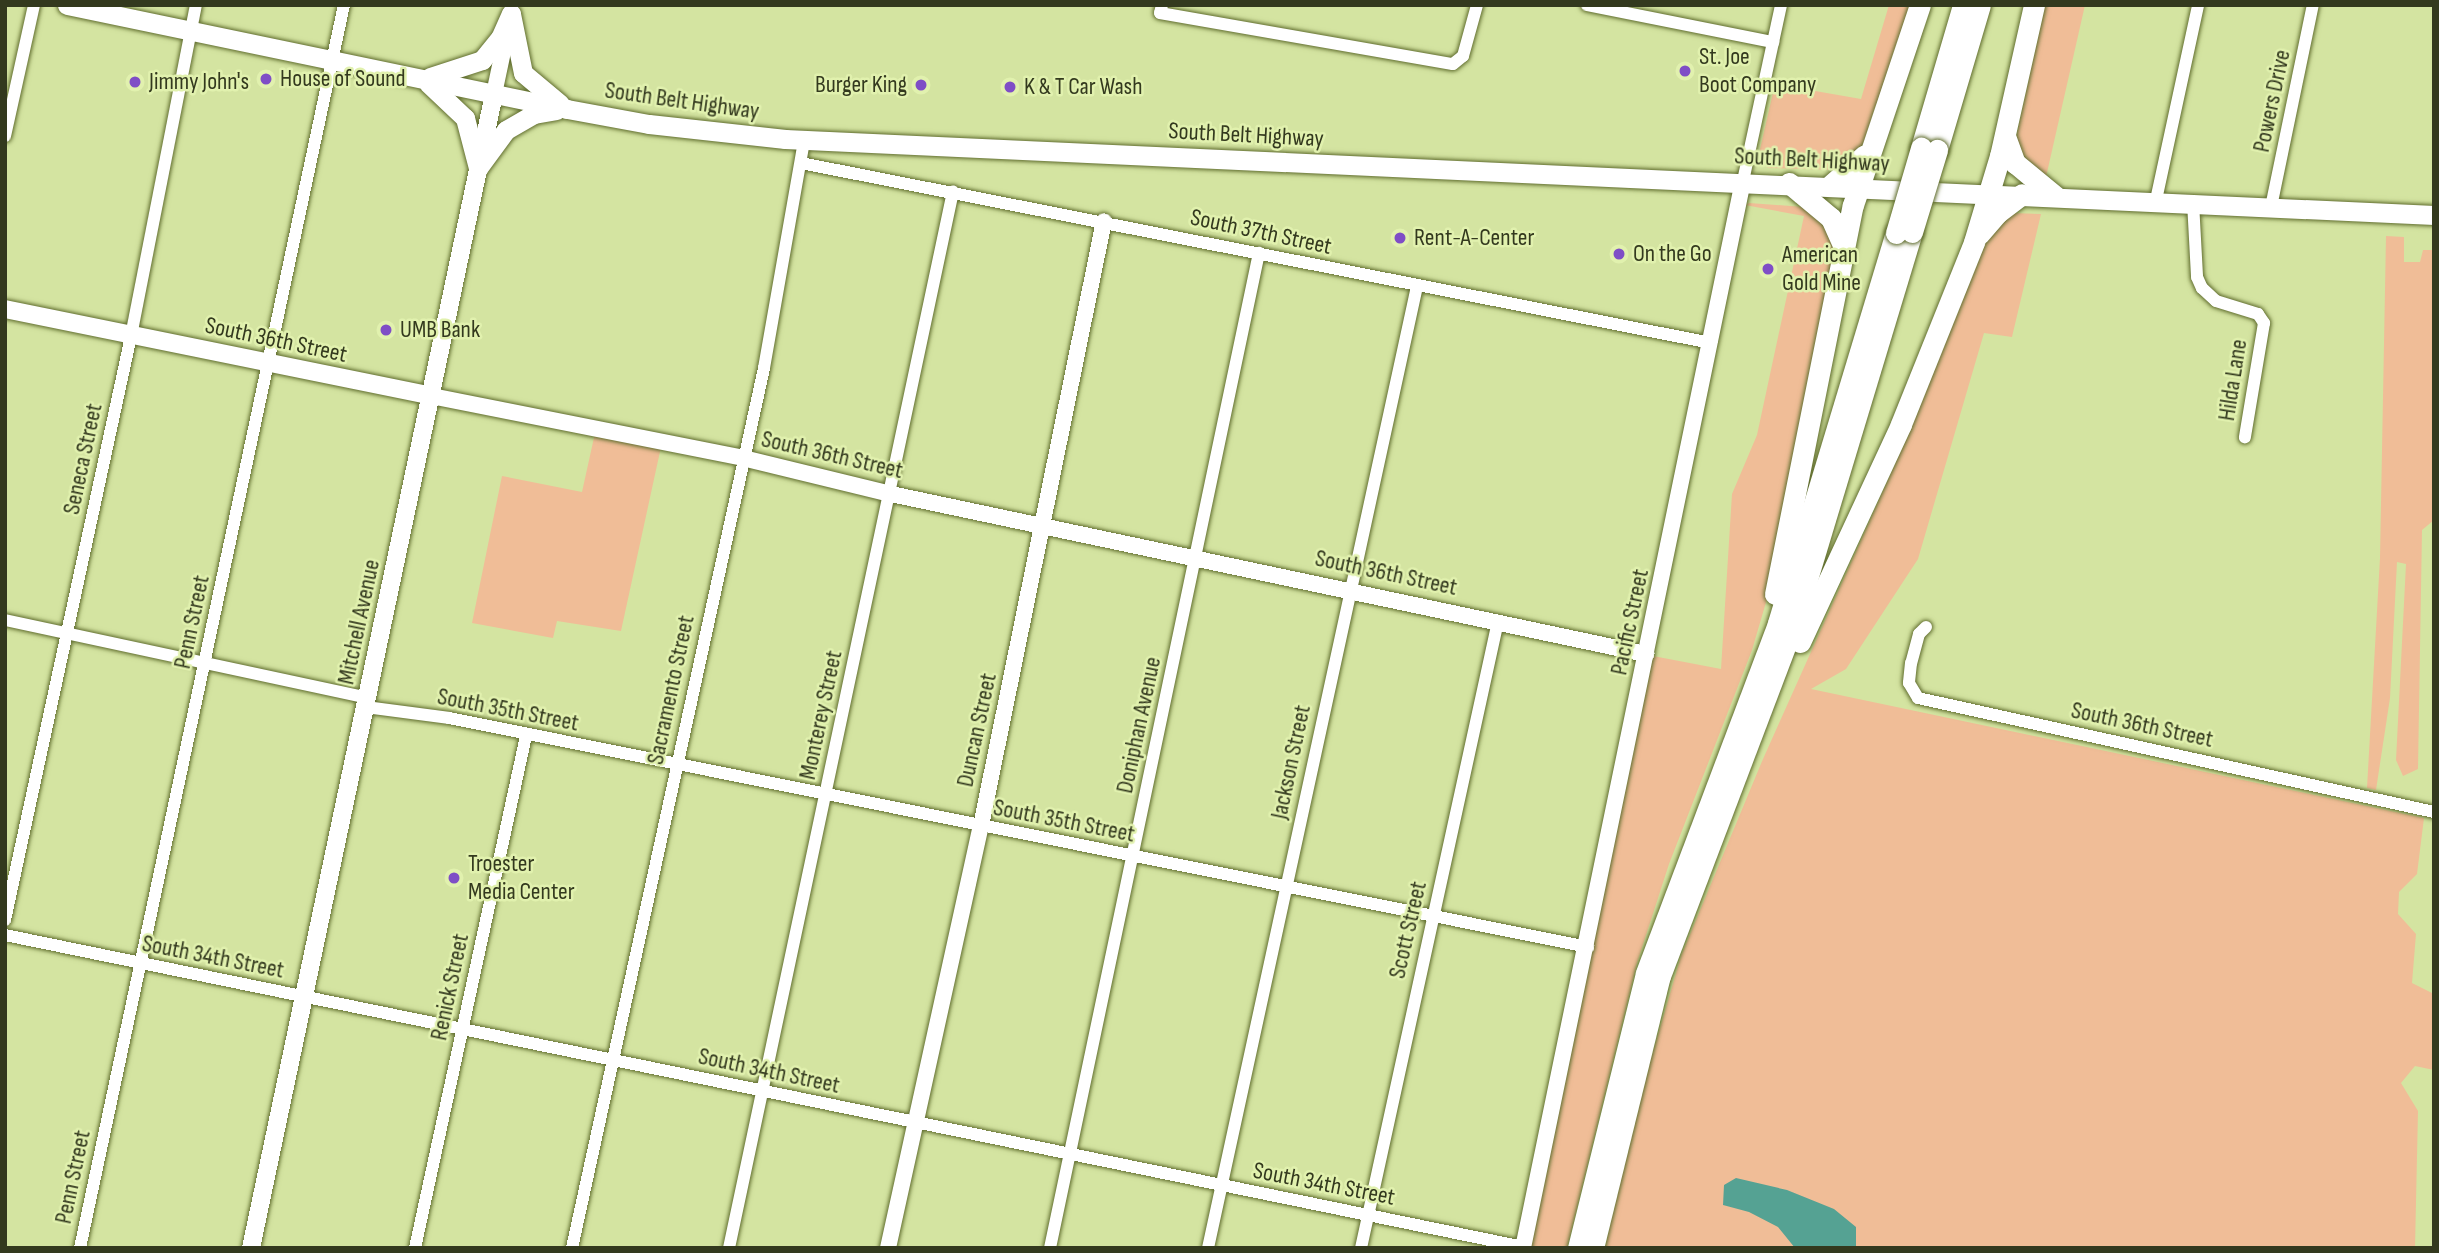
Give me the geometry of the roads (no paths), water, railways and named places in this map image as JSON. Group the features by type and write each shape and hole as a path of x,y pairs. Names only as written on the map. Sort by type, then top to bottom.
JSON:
{"highway":[{"path":"1747,707 1778,582 1844,247 1871,148 1920,5"},
{"path":"1929,149 1963,5"},
{"path":"1578,1248 1646,973 1747,707 1803,547 1929,149 1980,5"},
{"path":"1741,763 1768,716 1901,424 1974,242 2005,136 2034,5"},
{"path":"2005,136 2015,163 2055,196"},
{"path":"1831,185 1871,148"},
{"path":"1789,183 1831,218 1844,247"},
{"path":"1974,242 1990,219 2022,194"},
{"path":"1593,1248 1650,1009 1818,552 1904,233"}],"main road":[{"name":"South Belt Highway","path":"67,5 567,109 649,124 804,140 1789,183 2434,215"},
{"path":"421,79 456,73 482,60 500,38 512,9"},
{"path":"512,9 523,73 567,109"},
{"path":"421,79 465,118 478,168"},
{"name":"Mitchell Avenue","path":"251,1248 306,998 494,94"},
{"path":"478,168 506,130 519,120 567,109"},
{"name":"South 36th Street","path":"5,309 431,396"}],"street":[{"path":"5,136 34,5"},
{"name":"Seneca Street","path":"5,920 131,336 196,5"},
{"name":"Penn Street","path":"80,1248 344,5"},
{"path":"1161,9 1453,64 1461,61 1477,5"},
{"path":"1587,5 1773,42"},
{"name":"Pacific Street","path":"1523,1247 1588,947 1781,5"},
{"path":"2156,200 2198,5"},
{"name":"Powers Drive","path":"2271,206 2313,5"},
{"name":"Mitchell Avenue","path":"494,94 512,9"},
{"name":"Sacramento Street","path":"572,1248 744,458 804,140"},
{"name":"South 37th Street","path":"801,163 1104,220 1417,286 1711,343"},
{"name":"Monterey Street","path":"729,1248 891,494 953,191"},
{"name":"Hilda Lane","path":"2193,202 2197,277 2202,288 2216,301 2258,314 2264,323 2245,437"},
{"name":"Duncan Street","path":"888,1248 981,826 1104,220"},
{"name":"Doniphan Avenue","path":"1050,1248 1259,253"},
{"name":"Jackson Street","path":"1208,1248 1417,286"},
{"name":"South 36th Street","path":"431,396 744,458 891,494 1646,654"},
{"name":"South 35th Street","path":"5,620 526,736 825,793 1588,947"},
{"name":"Scott Street","path":"1360,1248 1498,621"},
{"name":"South 36th Street","path":"1926,627 1919,634 1910,663 1909,683 1919,698 2434,812"},
{"name":"Renick Street","path":"415,1248 526,736"},
{"name":"South 34th Street","path":"5,936 1069,1155 1368,1213 1523,1247"}],"water":[{"path":"1736,1178 1787,1190 1834,1209 1856,1227 1856,1248 1795,1248 1778,1227 1749,1212 1723,1205 1724,1185"}],"place":[{"name":"St. Joe Boot Company","path":"1685,71"},
{"name":"House of Sound","path":"266,79"},
{"name":"Jimmy John's","path":"135,82"},
{"name":"Burger King","path":"921,85"},
{"name":"K & T Car Wash","path":"1010,87"},
{"name":"Rent-A-Center","path":"1400,238"},
{"name":"On the Go","path":"1619,254"},
{"name":"American Gold Mine","path":"1768,269"},
{"name":"UMB Bank","path":"386,330"},
{"name":"Troester Media Center","path":"454,878"}]}
